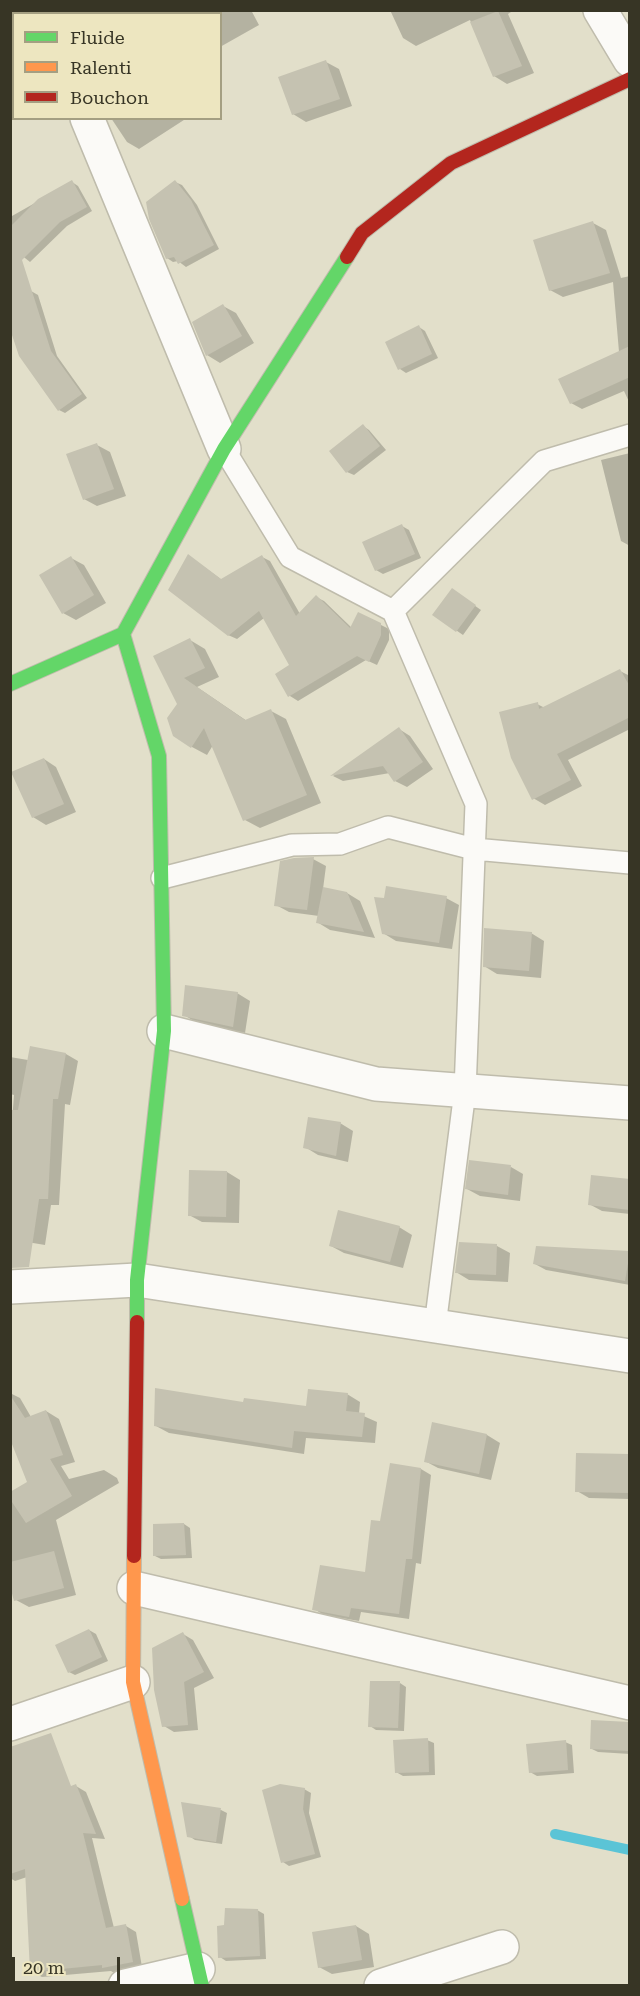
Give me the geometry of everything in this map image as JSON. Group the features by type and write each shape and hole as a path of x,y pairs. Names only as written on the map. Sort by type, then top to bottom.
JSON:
{"street":[{"path":"600,10 630,60"},
{"path":"10,684 123,634 224,449 363,233 451,163 630,79"},
{"path":"88,120 224,449"},
{"path":"123,634 159,756 164,1031 137,1280 133,1682 200,1977 124,1986"},
{"path":"164,1031 376,1084 630,1103"},
{"path":"10,1287 137,1280 630,1356"},
{"path":"134,1587 630,1703"},
{"path":"10,1724 133,1682"},
{"path":"381,1986 502,1947"}],"lane":[{"path":"393,611 544,461 630,435"},
{"path":"224,449 290,557 393,611 476,804 465,1091 435,1326"},
{"path":"162,878 292,845 340,844 388,827 474,849 630,863"}],"building":[{"path":"498,11 522,66 493,77 470,22"},
{"path":"326,60 340,99 292,115 278,77"},
{"path":"72,180 87,207 60,222 22,260 51,351 82,394 58,411 19,356 10,329 10,227 38,199"},
{"path":"175,180 191,200 214,245 178,264 174,257 166,259 149,219 146,202"},
{"path":"593,221 610,273 549,291 533,240"},
{"path":"223,304 242,336 206,356 192,322"},
{"path":"419,325 432,354 398,370 385,342"},
{"path":"630,346 630,377 570,404 558,379"},
{"path":"363,424 380,446 346,473 329,451"},
{"path":"97,443 114,489 83,500 66,454"},
{"path":"402,524 415,554 375,571 362,542"},
{"path":"188,554 221,579 262,555 296,616 316,595 350,628 358,612 381,623 381,635 369,662 357,656 288,697 275,674 289,665 259,611 228,636 168,590"},
{"path":"71,556 94,595 62,614 39,575"},
{"path":"452,588 476,605 456,632 432,615"},
{"path":"190,638 205,668 184,678 245,720 271,709 307,795 243,821 204,728 191,748 173,736 167,718 177,704 153,656"},
{"path":"620,669 630,687 630,717 557,754 571,780 532,800 511,758 499,712 538,702 539,709"},
{"path":"399,727 423,762 394,782 383,766 330,776"},
{"path":"44,758 64,804 32,818 11,772"},
{"path":"314,857 307,910 274,906 280,861"},
{"path":"386,886 447,896 439,943 382,934 374,897 384,898"},
{"path":"323,887 347,892 364,932 316,923"},
{"path":"484,928 532,932 529,971 483,967"},
{"path":"185,985 238,992 233,1027 182,1016"},
{"path":"30,1046 66,1053 58,1099 53,1099 48,1199 39,1199 29,1267 10,1268 12,1110 18,1110"},
{"path":"308,1117 341,1122 336,1156 303,1148"},
{"path":"469,1160 511,1165 508,1195 465,1189"},
{"path":"189,1170 227,1171 226,1217 188,1216"},
{"path":"591,1175 630,1179 630,1210 588,1205"},
{"path":"338,1210 400,1226 390,1262 329,1246"},
{"path":"459,1242 497,1244 496,1275 455,1273"},
{"path":"536,1246 630,1251 625,1281 533,1264"},
{"path":"155,1388 243,1402 244,1398 306,1406 308,1389 348,1393 346,1411 365,1413 362,1437 294,1431 292,1448 154,1426"},
{"path":"10,1395 25,1418 46,1410 63,1455 50,1459 72,1496 26,1523 10,1499 10,1492 27,1482 10,1439"},
{"path":"432,1422 487,1434 479,1474 424,1462"},
{"path":"576,1453 630,1454 630,1493 575,1492"},
{"path":"390,1463 421,1468 412,1559 406,1559 399,1614 351,1608 349,1617 312,1610 320,1565 365,1572 371,1520 380,1521"},
{"path":"184,1523 186,1555 153,1556 153,1524"},
{"path":"54,1551 64,1588 14,1601 10,1586 10,1562"},
{"path":"89,1629 102,1657 68,1673 55,1645"},
{"path":"183,1632 204,1672 184,1682 188,1725 162,1727 154,1690 152,1648"},
{"path":"370,1681 400,1681 398,1728 368,1727"},
{"path":"591,1720 630,1722 630,1751 590,1749"},
{"path":"51,1733 71,1786 76,1784 96,1834 83,1833 106,1928 126,1924 133,1962 102,1968 102,1965 30,1972 25,1869 10,1874 10,1747"},
{"path":"428,1738 429,1772 395,1773 393,1740"},
{"path":"566,1740 568,1770 529,1773 526,1744"},
{"path":"280,1784 305,1788 303,1809 315,1854 281,1863 262,1790"},
{"path":"181,1802 221,1808 216,1842 187,1837"},
{"path":"225,1908 258,1909 260,1956 218,1958 217,1926 224,1925"},
{"path":"356,1925 362,1960 318,1968 312,1932"}],"waterway":[{"path":"555,1834 630,1850"}],"traffic: fast":[{"path":"10,684 123,634 224,449 347,257"},
{"path":"123,634 159,756 164,1031 137,1280 137,1322"},
{"path":"182,1899 202,1986"}],"traffic: slow":[{"path":"134,1556 133,1682 182,1899"}],"traffic: jam":[{"path":"347,257 362,233 451,163 630,79"},
{"path":"134,1556 137,1322"}]}
